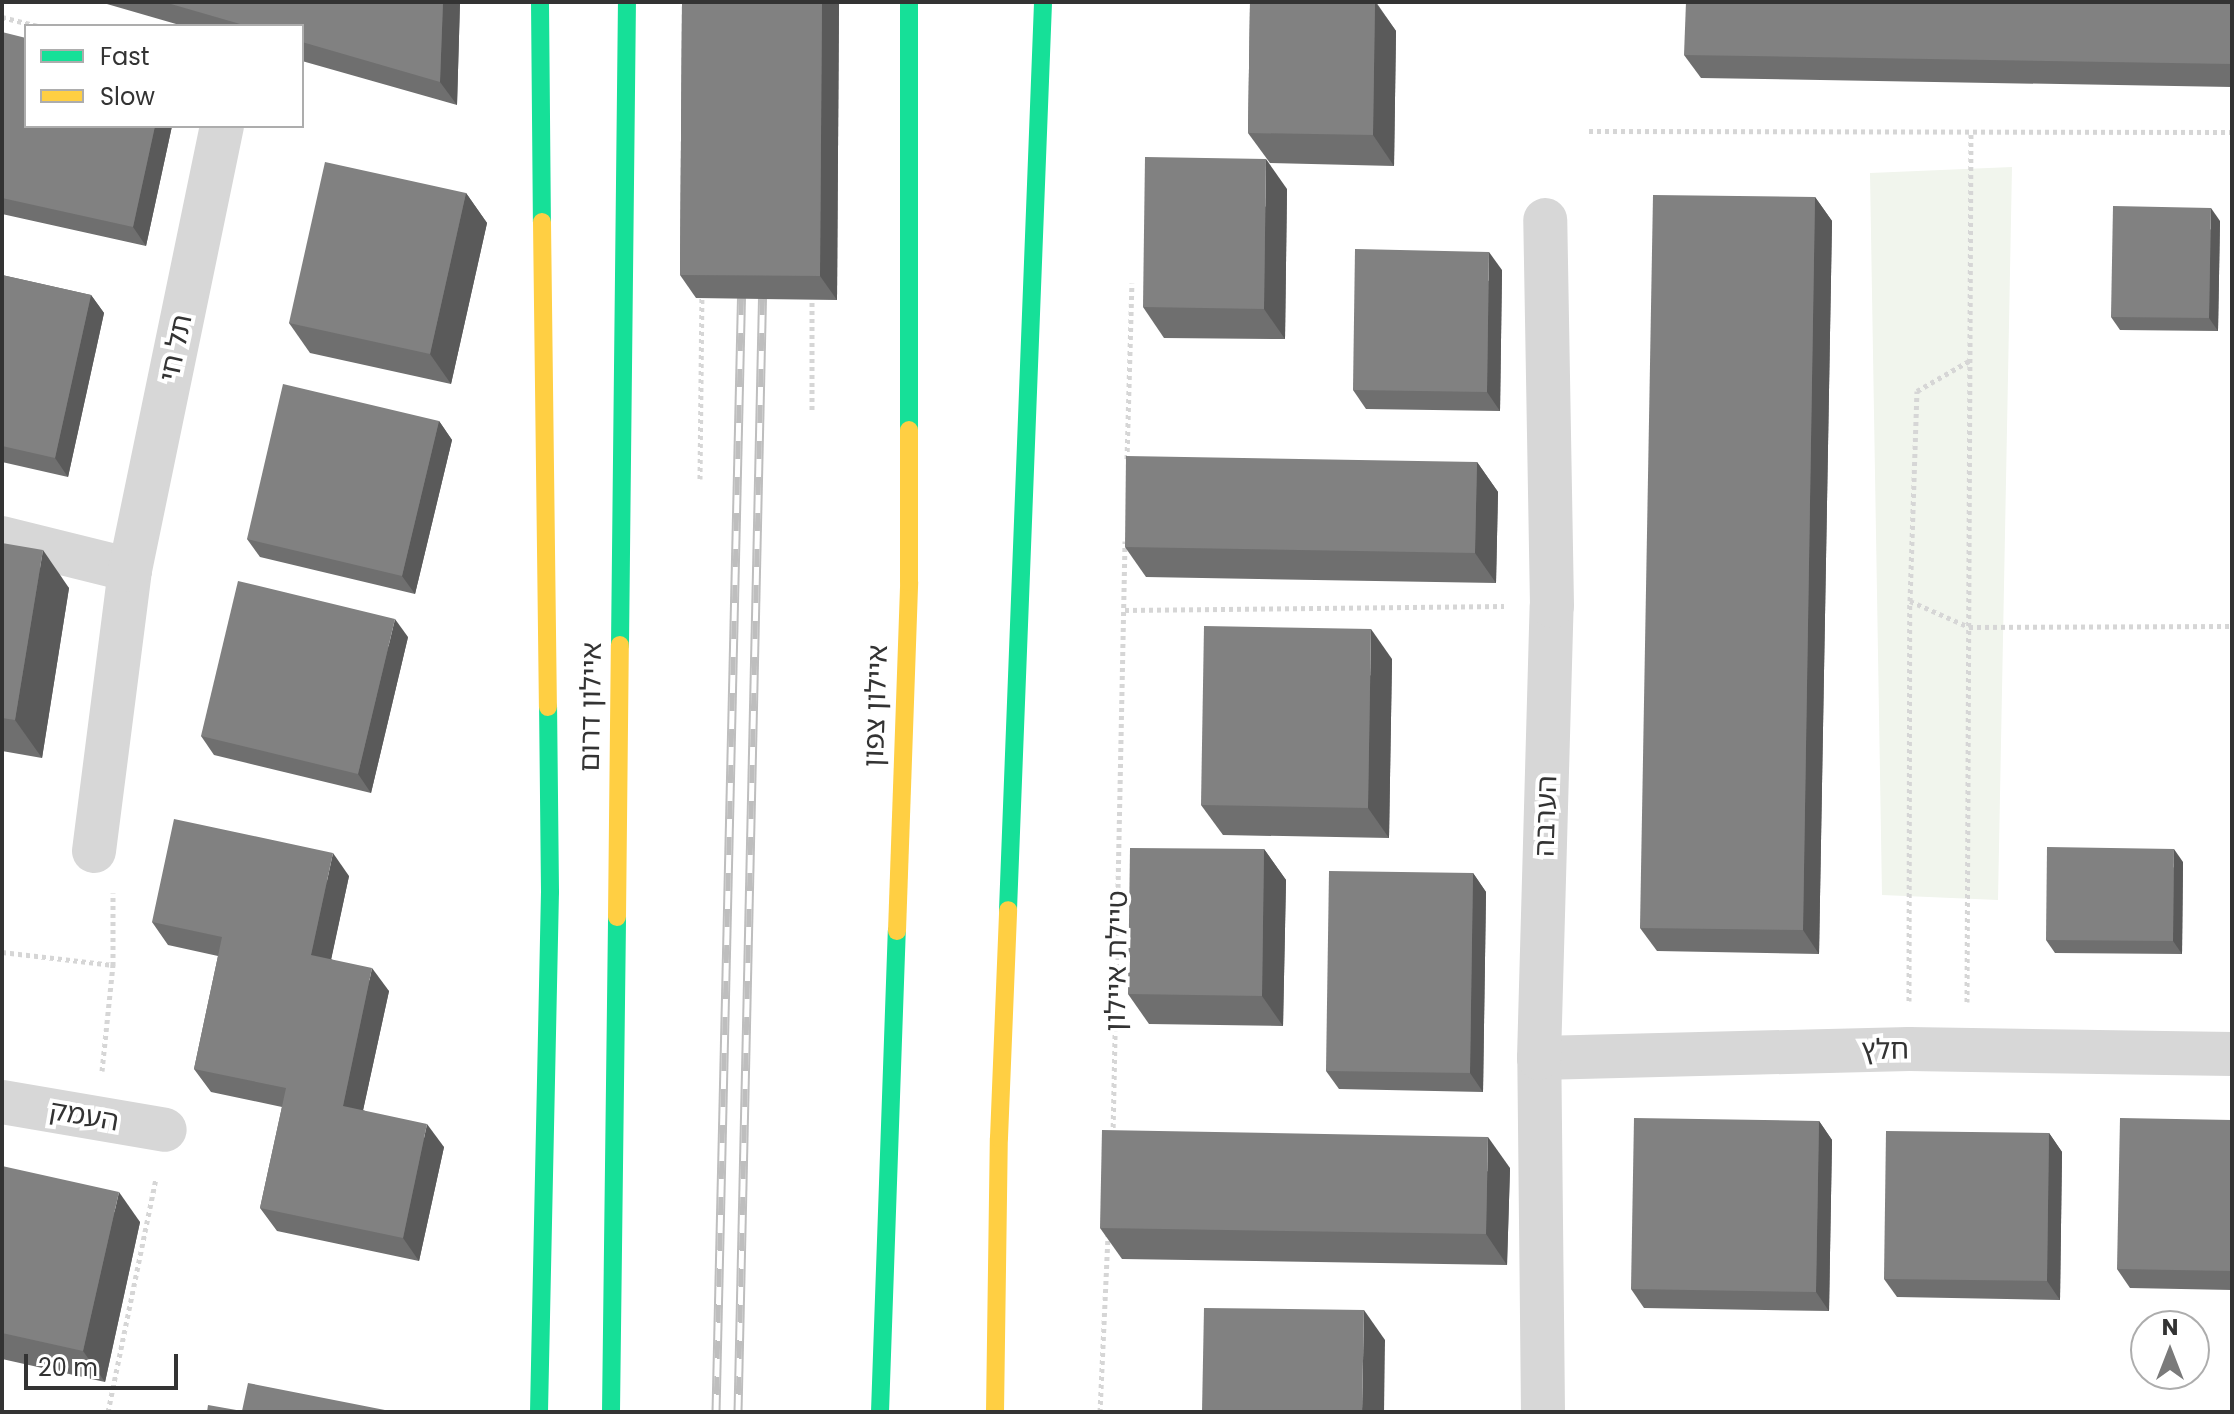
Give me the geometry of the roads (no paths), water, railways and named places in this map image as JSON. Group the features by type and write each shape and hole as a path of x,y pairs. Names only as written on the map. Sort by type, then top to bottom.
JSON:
{"highway":[{"path":"539,1412 550,892 540,2"},
{"name":"איילון דרום","path":"611,1412 627,2"},
{"name":"איילון צפון","path":"880,1412 909,582 909,2"},
{"path":"995,1412 999,1138 1043,2"}],"street":[{"name":"תל חי","path":"94,851 130,570 222,128"},
{"name":"הערבה","path":"1543,1412 1539,1058 1552,606 1545,220"},
{"path":"2,538 130,570"},
{"name":"חלץ","path":"1539,1058 1909,1049 2232,1054"},
{"name":"העמק","path":"2,1102 165,1130"}],"railway":[{"path":"716,1412 742,276"},
{"path":"738,1412 763,278"}]}
